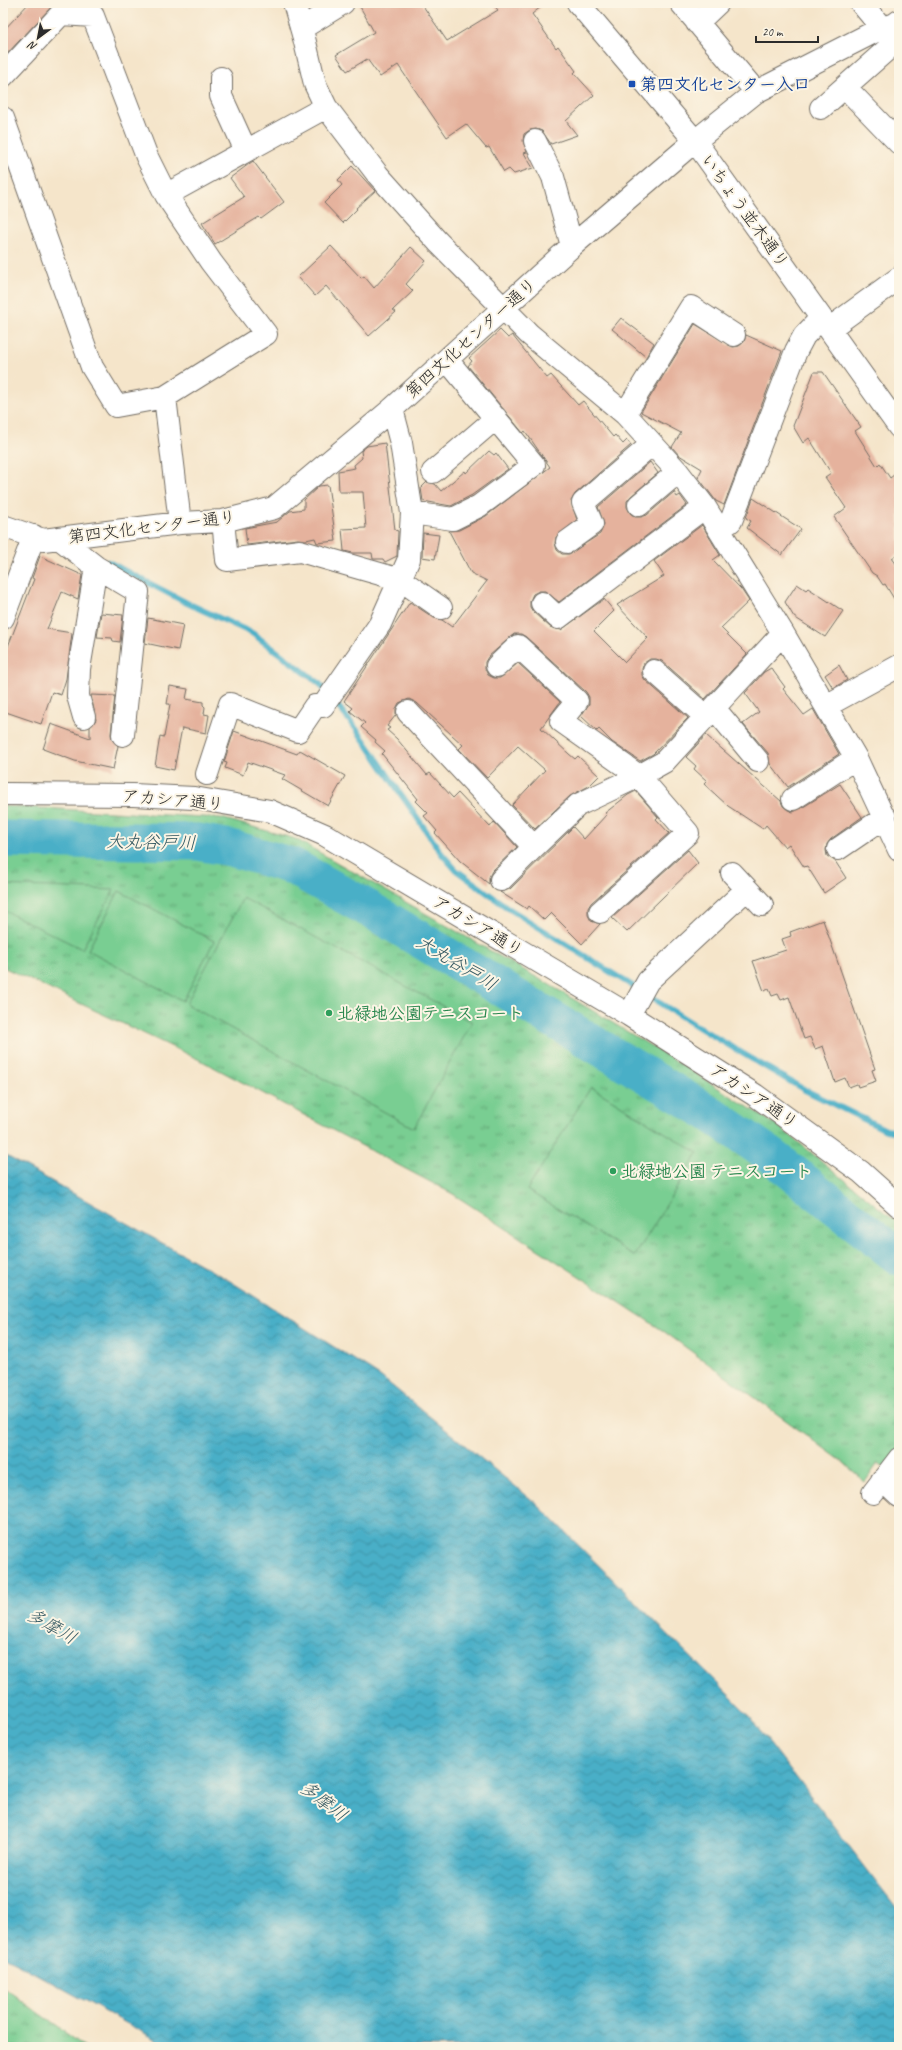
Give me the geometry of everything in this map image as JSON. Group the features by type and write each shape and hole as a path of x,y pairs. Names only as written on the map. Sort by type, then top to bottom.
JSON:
{"street":[{"path":"294,3 302,28 315,84 326,107 378,175 438,242 504,307 529,334 625,414 678,472 705,507 783,633 856,758 885,817 899,850"},
{"path":"302,28 343,3"},
{"name":"いちょう並木通り","path":"578,3 695,141 825,323 895,414"},
{"path":"681,3 756,92"},
{"path":"697,22 718,3"},
{"path":"821,108 845,87 895,28 861,3"},
{"path":"3,76 61,14 93,16 147,157 166,195 211,262 266,334 165,397 116,406 92,367 3,118"},
{"name":"第四文化センター通り","path":"4,528 43,540 180,523 223,521 274,508 392,409 572,246 695,141 756,92 895,28"},
{"path":"221,78 221,96 246,151"},
{"path":"845,87 899,143"},
{"path":"166,195 326,107"},
{"path":"535,141 553,177 572,246"},
{"path":"720,529 731,521 796,351 804,336 899,278"},
{"path":"625,414 691,307 734,335"},
{"path":"412,513 452,519 479,506 534,465 447,360"},
{"path":"165,397 180,523"},
{"path":"207,774 230,704 298,731 314,706 323,706 337,688 380,624 401,580 409,559 412,513 401,443 392,409"},
{"path":"433,472 496,418"},
{"path":"567,542 592,524 583,503 652,444"},
{"path":"639,506 678,472"},
{"path":"542,603 558,618 705,507"},
{"path":"223,521 227,560 300,551 401,580 440,608"},
{"path":"3,618 34,536"},
{"path":"59,538 96,567 138,592 123,735"},
{"path":"84,717 78,696 78,669 96,567"},
{"path":"501,880 578,805 639,776 664,762 783,633"},
{"path":"497,666 518,646 577,701 561,721 639,776 688,834 600,912"},
{"path":"826,706 899,666"},
{"path":"654,671 710,713 758,761"},
{"path":"408,712 534,847"},
{"path":"793,799 856,758"},
{"name":"アカシア通り","path":"3,794 133,795 194,798 270,811 325,835 632,1009 755,1095 861,1172 899,1206"},
{"path":"838,849 885,817"},
{"path":"732,872 762,905"},
{"path":"632,1009 648,981 747,889"},
{"path":"899,1459 877,1486 899,1496"}],"green space":[{"path":"3,806 221,818 296,839 550,985 671,1058 781,1128 899,1224 899,1476 878,1463 865,1482 843,1462 662,1330 453,1194 204,1062 3,967"},
{"path":"3,885 114,890 82,949 3,910"},
{"path":"119,891 214,941 183,1001 88,950"},
{"name":"北緑地公園テニスコート","path":"243,898 472,1022 414,1128 186,1004"},
{"name":"北緑地公園 テニスコート","path":"591,1087 698,1153 635,1256 527,1190"},
{"path":"3,1987 85,2047 3,2047"}],"water":[{"name":"多摩川","path":"3,1154 230,1281 380,1376 537,1504 746,1712 899,1911 899,2047 170,2047 3,1956"}],"building":[{"path":"29,3 55,3 3,58 3,31"},
{"path":"358,3 421,3 447,41 498,10 492,3 546,3 532,14 556,48 558,46 576,71 574,73 594,95 566,121 577,135 551,144 542,131 536,129 530,130 524,134 523,141 527,152 524,153 533,168 514,174 509,169 504,172 489,147 486,148 466,124 447,137 398,65 380,77 367,59 347,71 336,55 374,32"},
{"path":"253,161 284,202 261,219 259,217 215,244 202,223 244,197 230,178"},
{"path":"352,166 375,191 356,208 357,209 343,223 324,203 342,185 338,180"},
{"path":"331,246 361,278 364,276 374,288 411,247 426,261 406,284 413,291 393,310 396,312 369,336 326,286 315,296 298,277"},
{"path":"621,318 654,343 646,357 612,329"},
{"path":"695,324 733,347 739,346 744,342 746,335 782,351 724,505 716,501 698,477 702,469 679,455 672,447 681,433 641,412"},
{"path":"500,330 508,338 512,335 547,378 551,375 578,405 583,401 613,437 615,435 623,444 627,440 631,445 575,494 571,501 577,520 556,537 555,543 557,550 562,554 569,554 600,534 604,524 598,507 650,462 658,473 627,501 627,507 630,513 635,517 647,515 674,492 677,497 680,495 687,505 559,602 545,591 539,591 533,594 530,601 530,607 533,612 550,627 561,630 604,599 614,611 594,631 625,662 648,638 617,605 664,576 654,561 702,525 720,555 713,560 741,589 749,601 721,628 747,654 705,699 662,661 650,659 644,663 642,675 645,680 688,718 653,754 640,761 612,742 599,729 597,731 581,716 589,704 589,697 586,692 526,637 521,634 514,634 488,657 485,662 485,669 488,675 494,678 500,678 518,663 560,702 541,728 575,759 578,756 599,776 589,786 570,796 535,829 512,805 545,770 518,746 487,778 459,749 463,745 417,703 409,699 399,703 396,709 396,715 387,726 390,728 387,730 397,739 427,775 430,773 453,798 458,793 490,827 494,822 517,847 492,871 489,877 489,884 460,861 435,833 437,831 424,816 428,813 416,801 418,799 382,754 385,751 375,742 376,740 361,727 365,723 350,711 353,708 344,701 410,602 434,618 442,620 452,627 487,581 471,573 449,531 459,530 486,516 550,467 525,431 523,433 468,366 472,361 469,358"},
{"path":"814,372 823,372 861,427 855,431 877,466 880,463 890,478 899,471 899,553 892,558 899,568 899,607 885,584 883,585 877,576 872,573 834,517 846,508 825,477 831,473 809,438 803,443 793,426"},
{"path":"385,443 395,530 398,531 397,556 385,562 383,559 373,559 372,553 353,553 344,551 342,529 366,528 363,492 339,492 338,471 355,468 354,465 362,458 361,451 367,446"},
{"path":"489,451 494,455 496,453 508,469 472,495 451,506 423,501 421,488 427,482 435,484 441,491 465,471 466,473"},
{"path":"328,485 336,541 317,543 315,538 247,545 245,528 277,522 290,511 304,509 304,500 319,486"},
{"path":"753,498 801,529 782,555 747,528 751,521 746,518"},
{"path":"423,533 439,535 435,559 422,557"},
{"path":"40,556 82,575 78,599 62,592 47,629 72,633 66,679 61,695 52,692 41,724 3,711 3,648 7,649 34,579 32,578"},
{"path":"797,584 806,590 808,588 843,611 825,637 794,617 785,602"},
{"path":"101,613 123,615 120,642 113,641 112,638 97,637"},
{"path":"148,618 183,625 178,650 145,643"},
{"path":"839,665 847,680 833,688 825,675"},
{"path":"771,668 785,687 783,689 804,715 813,709 839,754 788,787 770,764 768,753 743,724 759,712 745,693 764,672"},
{"path":"170,686 188,689 186,699 203,702 205,707 204,714 209,715 206,733 182,728 174,770 155,766 160,736 164,737 170,704 167,704"},
{"path":"91,695 115,696 111,734 112,740 118,746 113,769 75,761 43,749 51,724 90,738 90,727 96,720"},
{"path":"234,731 297,754 300,750 345,776 328,806 282,779 285,775 248,762 243,775 225,768 227,763 224,762"},
{"path":"706,735 781,801 783,806 793,812 840,784 862,817 831,839 827,844 827,856 835,861 846,878 824,893 807,866 804,867 789,844 785,847 766,825 763,829 728,806 704,784 707,781 694,769 696,766 686,757"},
{"path":"636,791 658,817 656,819 669,833 591,903 588,908 588,915 591,921 600,924 582,944 551,913 544,920 529,906 527,909 500,892 510,889 573,827 584,839 607,814 605,813 628,795"},
{"path":"688,850 698,863 627,932 612,918"},
{"path":"823,920 875,1069 872,1070 876,1081 858,1087 857,1084 849,1087 845,1078 835,1082 823,1046 815,1049 810,1037 804,1039 789,997 781,1000 778,994 772,996 769,989 764,991 753,961 786,950 782,939 791,936 790,932"}],"waterway":[{"path":"108,562 187,603 252,633 319,683 327,693"},
{"path":"333,700 357,730 442,854 456,870 508,908 703,1030 803,1089 886,1130 899,1132"},
{"name":"大丸谷戸川","path":"3,839 198,842 231,848 292,866 369,909 711,1114 773,1157 899,1257"}],"place":[{"name":"第四文化センター入口","path":"632,84"},
{"name":"北緑地公園テニスコート","path":"329,1013"},
{"name":"北緑地公園 テニスコート","path":"613,1171"}]}
